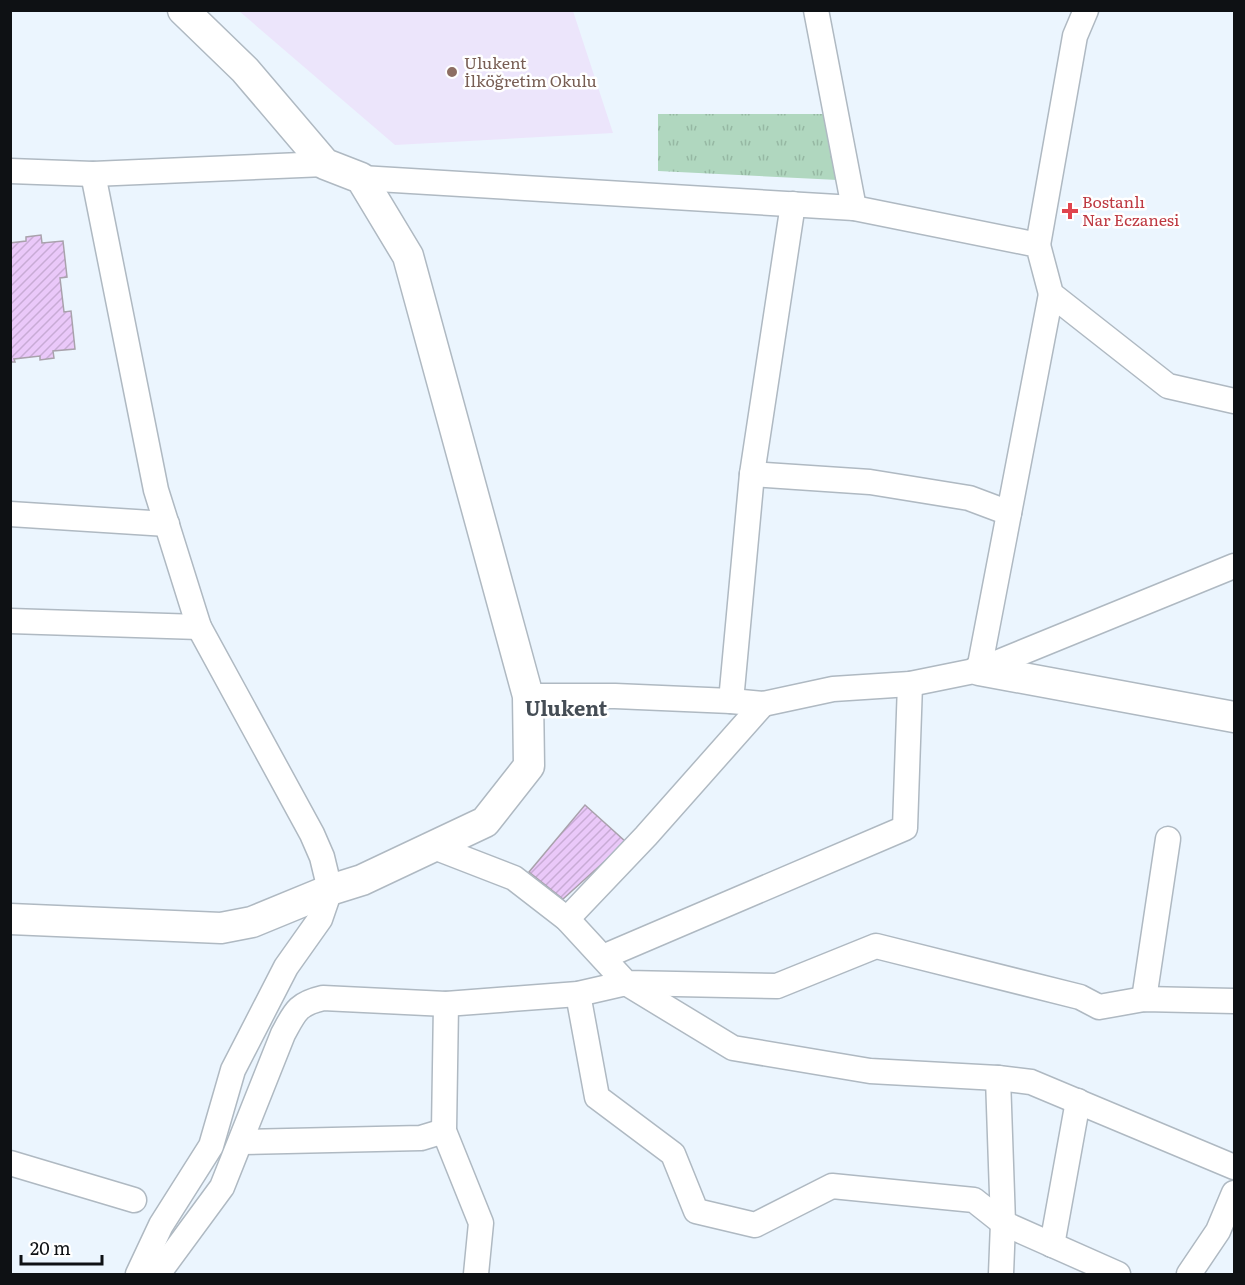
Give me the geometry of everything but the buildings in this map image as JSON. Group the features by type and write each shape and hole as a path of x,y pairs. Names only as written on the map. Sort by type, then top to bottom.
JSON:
{"street":[{"path":"183,10 245,70 325,164"},
{"path":"816,10 854,207"},
{"path":"979,670 1051,294 1038,245 1075,36 1086,10"},
{"path":"10,171 93,174 325,164 361,178 854,207 1038,245"},
{"path":"93,174 156,490 199,627 312,834 322,857 330,890 320,919 286,967 233,1070 212,1146 161,1225 138,1275"},
{"path":"10,919 220,928 252,922 330,890 362,880 485,822 529,765 528,696 408,256 361,178"},
{"path":"731,701 752,474 793,204"},
{"path":"1051,294 1168,386 1234,401"},
{"path":"752,474 881,484 969,498 1009,513"},
{"path":"10,514 167,524"},
{"path":"528,696 615,696 763,704 833,689 910,684 979,670 1234,566"},
{"path":"10,621 199,627"},
{"path":"979,670 1234,717"},
{"path":"603,957 904,828 910,684"},
{"path":"567,920 646,836 763,704"},
{"path":"1144,999 1168,839"},
{"path":"434,847 514,878 567,920 626,983 733,1048 870,1071 1031,1082 1234,1167"},
{"path":"158,1275 222,1187 284,1034 293,1016 305,1002 323,998 446,1004 578,993 626,983 777,986 876,946 1080,997 1099,1007 1144,999 1234,1001"},
{"path":"578,993 597,1097 673,1154 696,1211 755,1225 832,1186 974,1200 1003,1223 1118,1275"},
{"path":"446,1004 444,1131 481,1223 476,1275"},
{"path":"998,1078 1003,1223 1001,1275"},
{"path":"1052,1245 1078,1101"},
{"path":"242,1142 421,1138 444,1131"},
{"path":"10,1163 134,1200"},
{"path":"1189,1275 1226,1235 1234,1193"}],"shaded area":[{"name":"Ulukent İlköğretim Okulu","path":"239,11 573,11 613,133 395,145"}],"green space":[{"path":"658,114 826,114 838,180 658,171"}],"place":[{"name":"Ulukent İlköğretim Okulu","path":"452,72"},
{"name":"Bostanlı Nar Eczanesi","path":"1070,211"}],"district":[{"name":"Ulukent","path":"566,709"}]}
